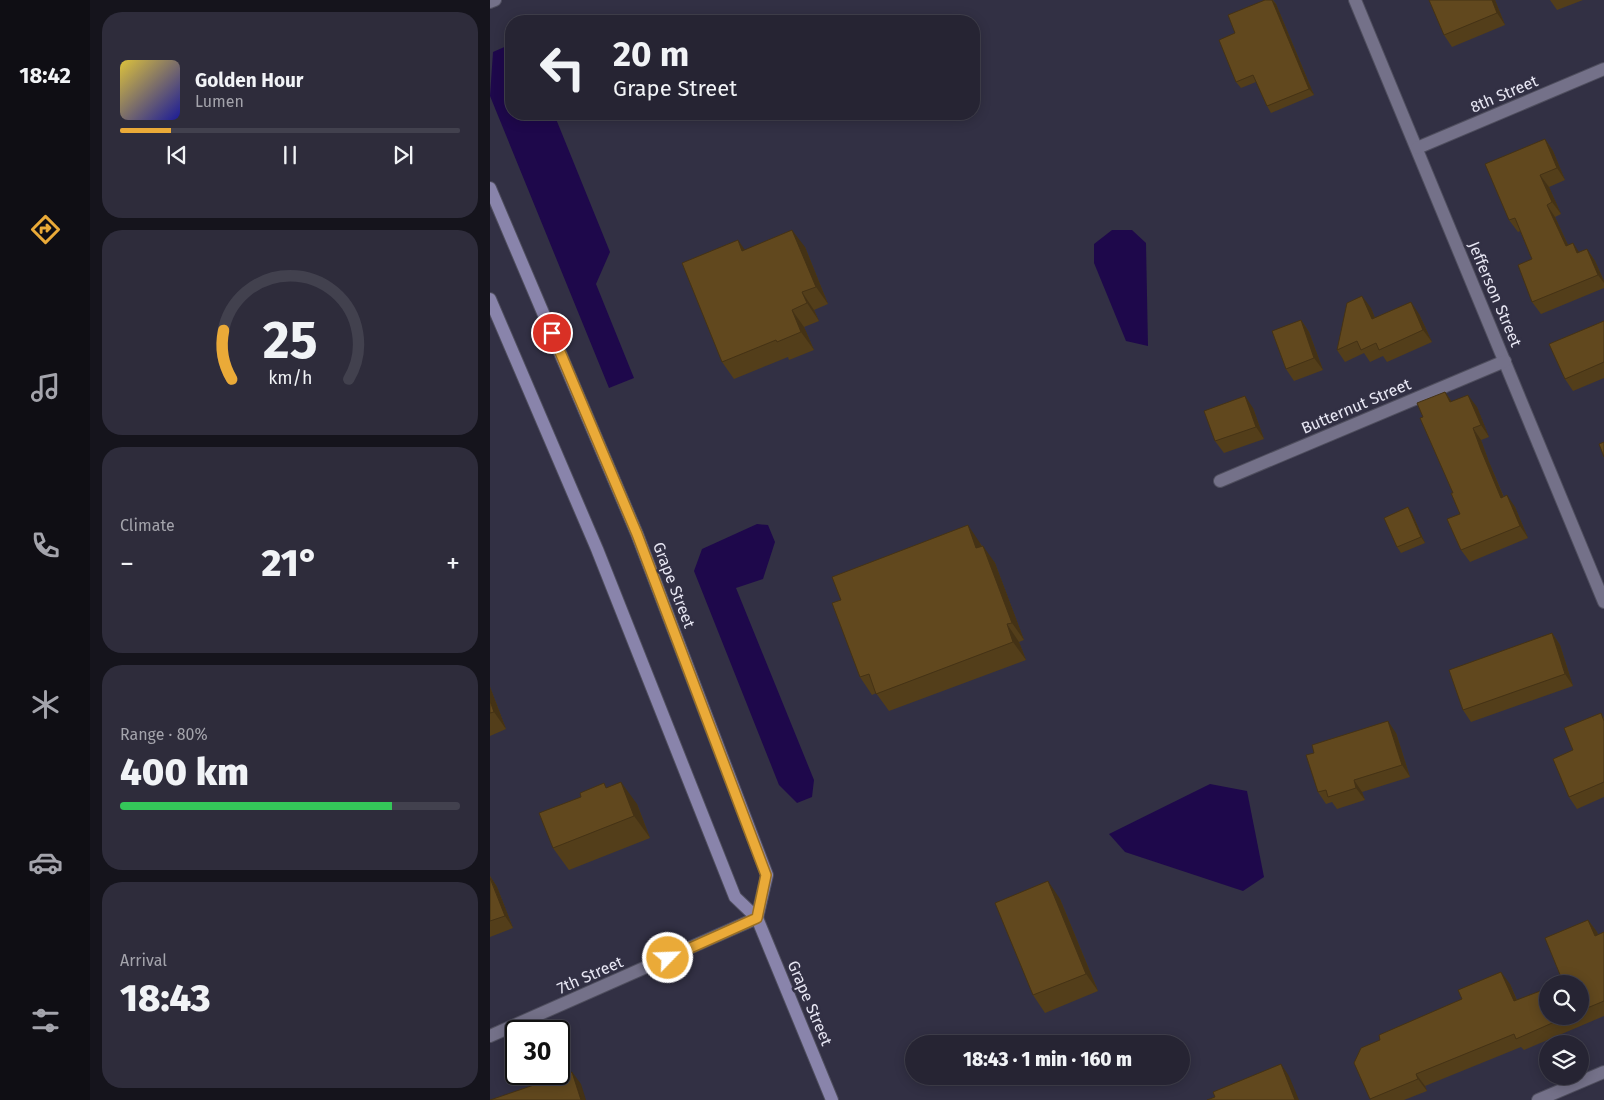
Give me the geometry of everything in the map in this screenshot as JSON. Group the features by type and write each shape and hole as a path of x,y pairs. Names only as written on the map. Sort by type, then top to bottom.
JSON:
{"main road":[{"name":"Grape Street","path":"490,188 637,534 766,875 757,918"},
{"name":"Grape Street","path":"490,299 600,558 735,897 757,918 832,1100"}],"street":[{"path":"490,2 495,0"},
{"name":"Jefferson Street","path":"1355,0 1505,361 1598,573 1604,602"},
{"name":"8th Street","path":"1417,148 1604,69"},
{"name":"Butternut Street","path":"1220,481 1505,361"},
{"name":"7th Street","path":"490,1036 757,918"},
{"path":"1538,1100 1604,1072"}],"shaded area":[{"path":"505,47 505,120 556,120 610,252 596,284 634,378 609,388 490,96 493,52"},
{"path":"1112,230 1132,230 1146,243 1148,346 1126,341 1094,263 1094,244"},
{"path":"757,524 768,525 775,542 763,579 736,588 814,780 812,797 797,803 779,785 694,571 702,549"},
{"path":"1210,784 1247,791 1264,877 1243,891 1125,852 1109,834"}],"building":[{"path":"1265,0 1272,0 1309,89 1267,106 1253,75 1236,82 1219,40 1235,33 1228,15"},
{"path":"1429,0 1492,0 1497,13 1444,35"},
{"path":"1545,139 1557,168 1540,175 1552,202 1547,205 1566,246 1573,243 1577,253 1587,249 1598,275 1532,302 1518,265 1532,259 1515,218 1509,220 1485,164"},
{"path":"792,230 816,287 802,292 807,303 792,310 801,332 722,362 682,263 738,240 742,251"},
{"path":"1362,296 1372,319 1411,302 1423,330 1379,350 1376,343 1361,350 1357,341 1337,350 1347,303"},
{"path":"1301,320 1314,358 1286,369 1272,331"},
{"path":"1604,321 1604,362 1565,379 1549,344"},
{"path":"1445,392 1450,402 1468,395 1481,425 1473,428 1481,450 1501,498 1507,495 1520,526 1461,550 1447,519 1460,514 1451,493 1453,493 1420,418 1423,417 1417,403"},
{"path":"1245,396 1256,427 1215,441 1204,411"},
{"path":"1604,442 1604,457 1599,444"},
{"path":"1408,507 1421,537 1397,547 1384,518"},
{"path":"968,525 976,548 983,546 1012,623 1007,624 1013,642 876,694 869,674 860,677 832,603 841,600 832,577"},
{"path":"1552,633 1565,674 1463,710 1449,670"},
{"path":"490,701 494,712 490,713"},
{"path":"1601,713 1604,721 1604,782 1569,797 1553,759 1573,750 1564,728"},
{"path":"1388,721 1402,765 1354,780 1356,788 1328,797 1326,790 1318,792 1306,755 1314,753 1312,745"},
{"path":"621,782 634,816 553,848 539,813 581,797 580,793 604,783 606,788"},
{"path":"490,878 505,916 490,921"},
{"path":"1048,881 1086,974 1033,995 995,903"},
{"path":"1588,920 1595,936 1604,932 1604,1001 1589,1007 1589,975 1560,975 1545,938"},
{"path":"1501,972 1514,1001 1539,991 1539,1025 1548,1025 1516,1039 1514,1034 1416,1074 1418,1079 1370,1099 1354,1063 1361,1048 1380,1040 1379,1035 1462,999 1458,990"},
{"path":"1281,1064 1295,1100 1207,1100 1215,1097 1213,1092"},
{"path":"572,1072 581,1100 490,1100 534,1085 570,1085 570,1073"}],"route":[{"path":"552,333 637,534 766,875 757,918 668,958"}]}
